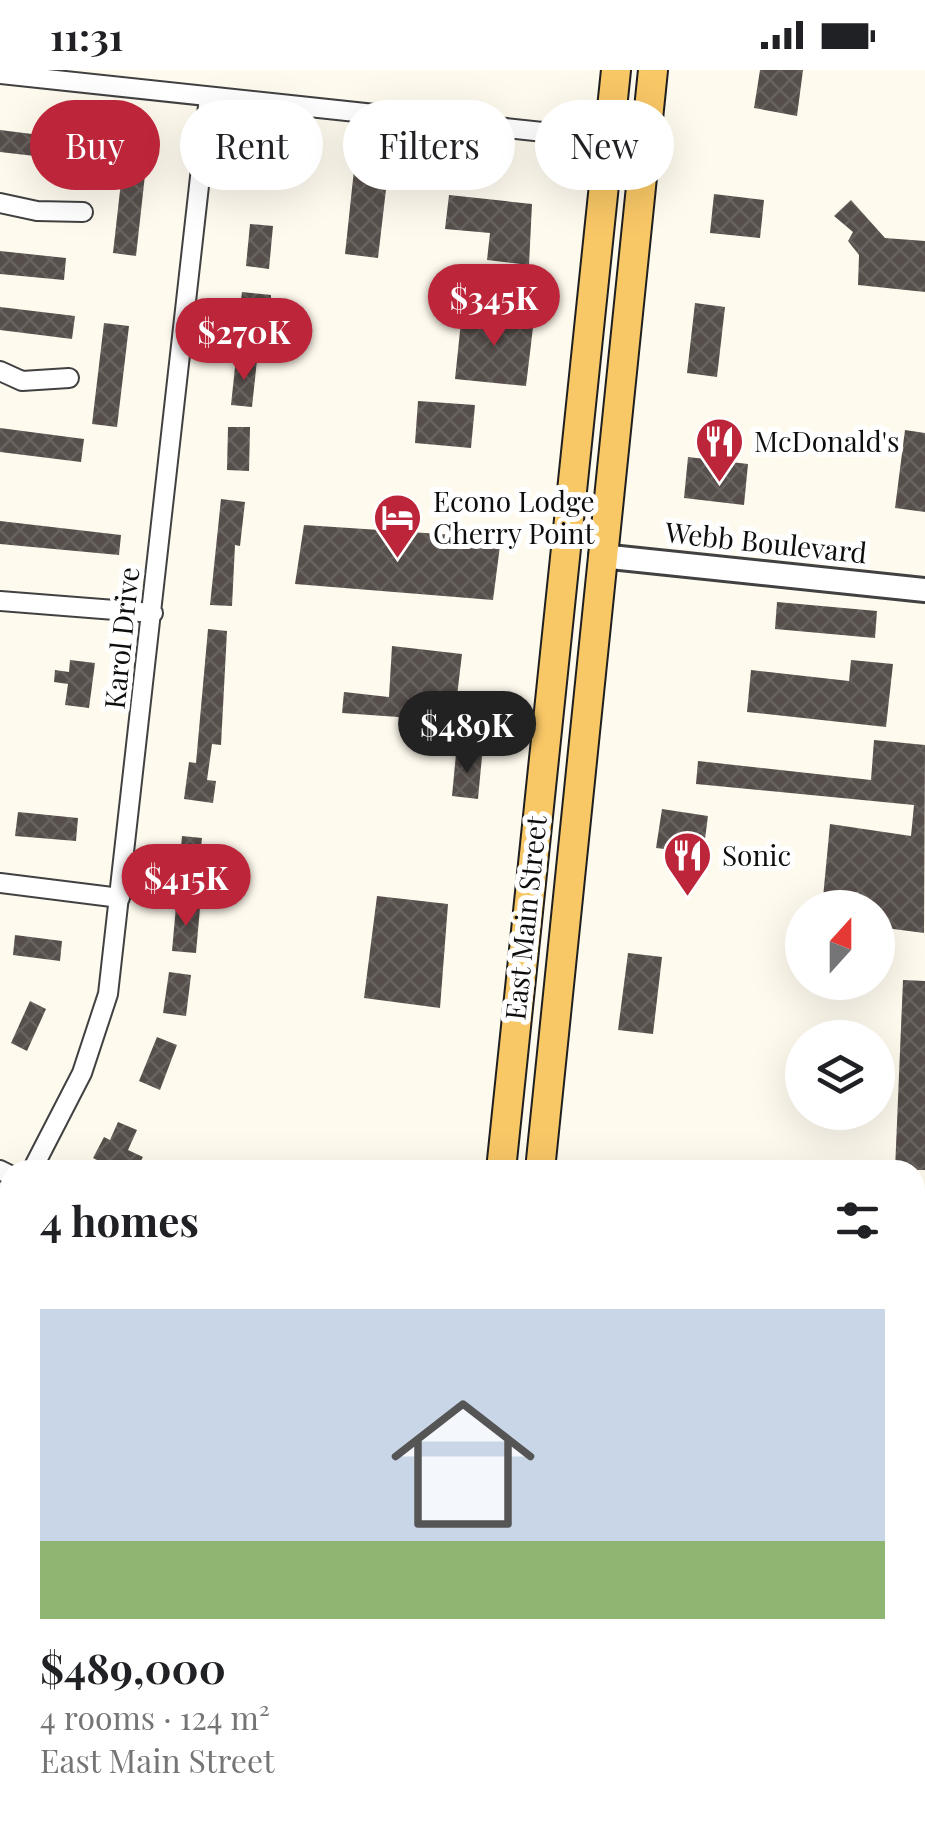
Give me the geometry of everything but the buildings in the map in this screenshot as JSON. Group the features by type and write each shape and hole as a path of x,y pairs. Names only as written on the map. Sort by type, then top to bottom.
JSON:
{"main road":[{"name":"East Main Street","path":"613,100 616,70"},
{"name":"East Main Street","path":"541,1160 653,70"},
{"name":"East Main Street","path":"502,1160 604,190"},
{"path":"580,412 590,471 586,526 601,556"},
{"path":"564,556 577,582 577,633 588,684"},
{"path":"514,1040 550,1043"}],"street":[{"path":"0,74 535,131"},
{"name":"Karol Drive","path":"37,1160 93,1046 110,983 209,97"},
{"path":"0,203 37,211 83,212"},
{"path":"0,372 22,381 69,378"},
{"name":"Webb Boulevard","path":"601,556 925,590"},
{"path":"0,601 153,613"},
{"path":"0,883 120,898"}],"place":[{"name":"McDonald's","path":"719,484"},
{"name":"Econo Lodge Cherry Point","path":"398,560"},
{"name":"Sonic","path":"687,898"}]}
